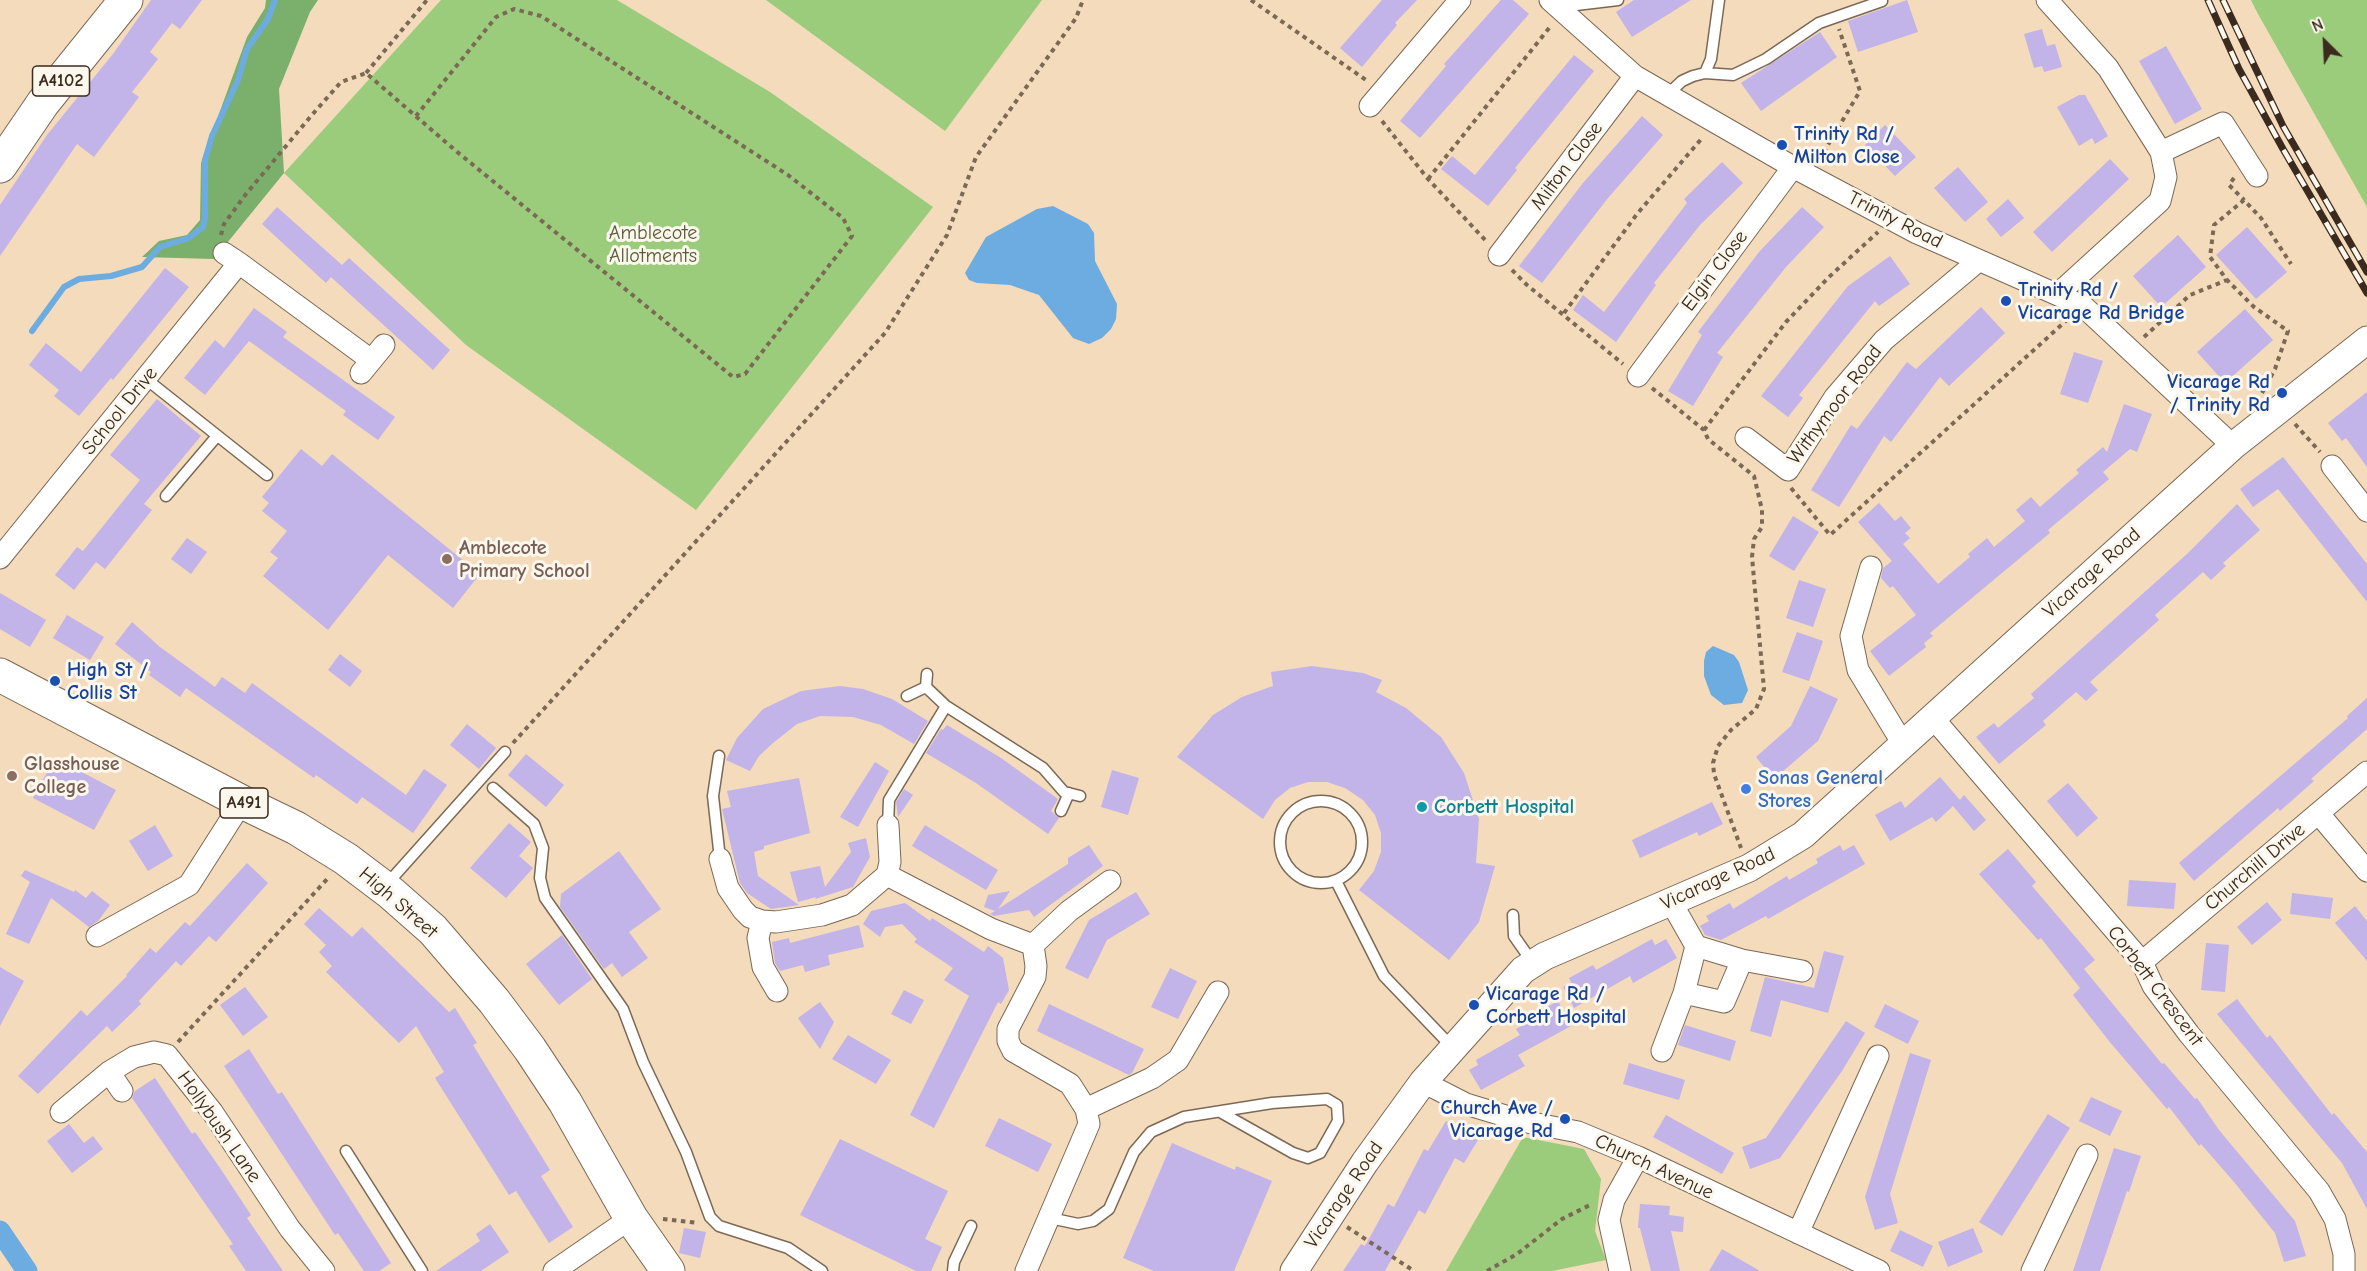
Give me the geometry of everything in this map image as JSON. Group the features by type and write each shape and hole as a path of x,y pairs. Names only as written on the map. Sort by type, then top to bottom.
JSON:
{"main road":[{"name":"A4102","path":"0,166 43,103 126,0"},
{"name":"High Street","path":"0,675 296,828 346,859 384,887 433,930 516,1030 642,1218 668,1271"}],"street":[{"path":"1374,102 1460,0"},
{"path":"2047,0 2108,68 2161,152 2166,177 2160,201 2058,294"},
{"name":"Trinity Road","path":"1559,4 1635,76 1667,95 1892,220 1977,262 2082,306 2233,446"},
{"name":"Milton Close","path":"1499,255 1635,76"},
{"path":"2161,152 2223,123 2257,176"},
{"name":"Elgin Close","path":"1638,376 1801,171"},
{"path":"232,258 372,360"},
{"name":"School Drive","path":"0,558 146,379 232,258"},
{"name":"Withymoor Road","path":"1746,438 1788,470 1835,397 1884,340 1977,262"},
{"name":"Vicarage Road","path":"1294,1271 1365,1162 1423,1082 1509,984 1533,963 1749,868 1803,835 2233,446 2276,419 2367,340"},
{"path":"2332,466 2367,511"},
{"path":"1871,567 1851,636 1858,670 1903,744"},
{"name":"Corbett Crescent","path":"1933,718 2142,962 2152,986 2189,1034 2319,1191 2334,1219 2344,1254 2344,1271"},
{"name":"Churchill Drive","path":"2142,962 2367,771"},
{"path":"98,936 189,885 242,802"},
{"path":"2319,814 2367,871"},
{"path":"720,859 728,888 750,917 776,922 822,915 852,905 887,875 890,862 888,825"},
{"path":"887,875 991,929 1033,945"},
{"path":"1033,945 1069,911 1110,881"},
{"path":"1662,1051 1684,993 1695,946 1671,902"},
{"path":"762,921 758,938 764,967 777,991"},
{"path":"1026,1271 1089,1124 1086,1109 1070,1084 1013,1051 1008,1041 1008,1029 1035,977 1033,945"},
{"path":"1695,946 1742,960 1802,971"},
{"path":"1684,993 1724,1002 1742,960"},
{"path":"1086,1109 1152,1078 1178,1060 1218,992"},
{"name":"Hollybush Lane","path":"61,1112 109,1072 134,1057 154,1052 167,1055 213,1113 290,1229 324,1271"},
{"path":"1798,1233 1878,1056"},
{"path":"109,1072 122,1091"},
{"name":"Church Avenue","path":"1423,1082 1466,1104 1522,1121 1578,1132 1638,1157 1879,1271"},
{"path":"2032,1271 2087,1155"},
{"path":"1620,1271 1609,1220 1614,1200 1638,1157"},
{"path":"555,1271 642,1218"}],"lane":[{"path":"1559,4 1576,5 1616,0"},
{"path":"1705,73 1711,58 1719,0"},
{"path":"1667,95 1682,81 1705,73 1733,75 1766,59 1819,23 1882,1"},
{"path":"146,379 267,475"},
{"path":"166,496 217,436"},
{"path":"926,687 927,674"},
{"path":"907,696 926,687"},
{"path":"926,687 946,706 1043,768 1064,792 1075,794 1061,811"},
{"path":"888,825 889,800 946,706"},
{"path":"384,887 505,752"},
{"path":"719,756 713,796 720,859"},
{"path":"493,788 534,824 543,848 540,878 545,898 623,1009 643,1062 686,1152 710,1217 719,1226 788,1248 822,1271"},
{"path":"1330,801 1343,806 1353,814 1360,826 1363,839 1362,852 1348,874 1336,881 1322,884 1308,881 1295,875 1283,858 1280,837 1284,823 1292,812 1304,804 1330,801"},
{"path":"1336,881 1384,976 1453,1047"},
{"path":"1513,915 1514,936 1533,963"},
{"path":"1050,1218 1078,1224 1093,1221 1109,1209 1134,1152 1151,1132 1184,1117 1222,1113 1272,1103 1327,1099 1337,1105 1338,1121 1320,1153 1308,1158 1293,1153 1222,1113"},
{"path":"346,1151 422,1271"},
{"path":"953,1271 954,1262 971,1226"}],"path":[{"path":"232,258 219,241 224,224 246,194 341,82 366,73 427,0"},
{"path":"505,752 885,333 947,235 964,195 976,157 1076,18 1083,0"},
{"path":"1251,0 1364,77 1374,102 1428,178 1527,285 1704,430 1708,439 1754,476 1762,510 1762,527 1754,539 1752,557 1764,690 1756,709 1731,730 1718,746 1713,763 1714,774 1749,868"},
{"path":"1428,178 1559,4"},
{"path":"366,73 416,116 733,376 745,374 852,236 843,218 788,175 541,16 514,9 496,17 416,116"},
{"path":"1801,171 1860,91 1834,16"},
{"path":"1564,313 1637,214 1715,122"},
{"path":"2291,264 2261,218 2244,200 2214,225 2210,257 2227,280 2254,306 2288,331 2275,369 2258,401 2332,466"},
{"path":"1704,430 1792,315 1829,277 1892,220"},
{"path":"2130,350 2190,295 2227,280"},
{"path":"1788,470 1788,484 1830,535 2082,306"},
{"path":"167,1055 334,872"},
{"path":"1487,1271 1517,1254 1562,1219 1621,1188"},
{"path":"642,1218 719,1226"},
{"path":"1342,1224 1414,1271"}],"green space":[{"path":"266,0 318,0 310,12 279,89 284,173 214,259 142,257 159,241 187,235 200,220 201,163 247,37 265,8"},
{"name":"Amblecote Allotments","path":"441,0 617,0 770,92 933,207 696,510 466,345 284,173"},
{"path":"766,0 1042,0 945,131"},
{"path":"2251,0 2367,0 2367,207 2258,14"},
{"path":"1523,1137 1584,1149 1601,1179 1595,1231 1606,1260 1552,1271 1446,1271"}],"water":[{"path":"1053,206 1088,224 1094,233 1095,261 1117,304 1116,319 1111,329 1102,338 1089,344 1073,338 1039,295 1010,285 977,283 969,280 965,273 986,237 1037,209"},
{"path":"1713,646 1734,655 1739,662 1748,690 1742,703 1724,705 1711,695 1704,676 1704,661 1706,652"}],"building":[{"path":"151,0 202,0 180,29 172,23 150,52 158,59 132,92 139,97 94,157 77,144 0,256 0,205 47,135 113,54"},
{"path":"1382,0 1417,0 1395,23 1397,25 1362,67 1340,48"},
{"path":"1501,0 1513,0 1529,14 1420,138 1400,121 1446,66 1444,64"},
{"path":"1634,0 1691,0 1632,37 1616,12"},
{"path":"1907,0 1918,32 1858,52 1848,21"},
{"path":"2042,29 2047,46 2055,44 2062,67 2044,72 2042,66 2034,68 2024,34"},
{"path":"1820,32 1837,57 1761,111 1741,83"},
{"path":"2166,46 2202,109 2175,124 2139,61"},
{"path":"1574,55 1594,71 1515,168 1517,170 1488,206 1441,169 1452,156 1475,175"},
{"path":"2079,95 2085,95 2108,136 2095,144 2092,138 2079,146 2057,107"},
{"path":"1642,116 1663,135 1608,198 1542,283 1519,266 1583,183"},
{"path":"1885,125 1916,157 1895,176 1865,145"},
{"path":"2110,159 2129,179 2052,252 2033,232"},
{"path":"1722,162 1743,183 1700,225 1654,283 1656,285 1616,342 1573,310 1583,295 1604,312 1687,203 1684,199"},
{"path":"1958,167 1988,202 1965,222 1934,188"},
{"path":"2008,199 2024,218 2001,237 1986,219"},
{"path":"277,207 342,265 349,258 450,350 433,370 331,277 326,283 262,224"},
{"path":"1802,207 1824,227 1786,267 1717,353 1723,357 1693,406 1668,391 1702,335 1698,332 1759,252"},
{"path":"2247,227 2287,272 2256,299 2216,255"},
{"path":"2178,235 2206,267 2161,307 2133,276"},
{"path":"1890,256 1910,284 1879,306 1875,301 1799,395 1803,398 1788,417 1761,396 1848,286"},
{"path":"165,268 189,287 113,380 111,378 79,416 54,396 59,390 29,365 46,343 81,372"},
{"path":"1981,307 2005,333 1949,386 1940,377 1891,442 1884,436 1839,507 1811,490 1851,425 1857,429 1907,362 1916,369"},
{"path":"254,308 287,332 283,337 395,417 378,440 343,415 346,411 249,341 205,395 184,378 215,340 224,348"},
{"path":"2245,309 2273,340 2225,383 2197,352"},
{"path":"2074,352 2103,361 2088,403 2060,394"},
{"path":"2367,392 2367,467 2346,438 2342,441 2328,423"},
{"path":"157,399 201,436 144,504 152,510 105,569 96,562 74,590 55,575 77,547 83,551 140,480 110,455"},
{"path":"2124,404 2152,414 2137,452 2130,449 2103,472 2109,479 2048,530 2050,533 1930,633 1933,636 1924,643 1926,647 1889,676 1870,651 1916,615 1893,586 1890,588 1881,578 1883,568 1892,561 1858,522 1879,503 1895,521 1901,516 1911,528 1905,533 1910,538 1903,544 1938,584 1970,557 1968,554 1987,538 1994,547 2025,521 2016,510 2031,497 2040,507 2079,473 2076,470 2103,447 2107,452"},
{"path":"301,449 322,466 332,454 480,574 453,608 388,555 328,630 263,576 278,558 270,552 287,531 262,511 269,503 262,497"},
{"path":"2283,457 2367,564 2367,602 2278,489 2253,507 2240,489"},
{"path":"2237,504 2260,530 2223,563 2226,566 2211,580 2203,572 2155,615 2159,620 2090,682 2098,690 2086,701 2076,692 2043,721 2046,725 1999,764 1976,737 1994,723 1998,728 2034,698 2031,694 2187,554"},
{"path":"1793,516 1819,532 1794,571 1769,556"},
{"path":"187,538 207,552 191,574 171,559"},
{"path":"1799,580 1826,589 1813,627 1786,618"},
{"path":"0,593 46,620 30,647 0,629"},
{"path":"67,615 104,637 90,660 53,638"},
{"path":"132,622 160,647 215,687 222,677 245,693 252,683 406,795 424,769 447,785 413,833 362,797 357,804 316,775 314,778 186,688 180,697 149,675 151,672 115,644"},
{"path":"1797,632 1823,641 1809,681 1782,672"},
{"path":"340,654 362,671 350,687 328,670"},
{"name":"Corbett Hospital","path":"1312,666 1363,673 1382,680 1376,692 1406,708 1441,737 1464,773 1479,819 1476,863 1495,866 1479,922 1449,960 1359,890 1374,871 1381,852 1381,833 1375,815 1363,800 1345,788 1327,782 1308,782 1290,788 1275,800 1263,819 1177,757 1213,715 1242,697 1273,686 1271,672"},
{"path":"840,686 863,689 892,699 928,721 914,744 881,725 853,717 820,716 797,724 759,756 750,771 726,760 737,738 763,709 801,691"},
{"path":"1810,686 1838,699 1818,741 1774,779 1756,757 1791,726"},
{"path":"2367,698 2367,729 2311,779 2314,781 2280,811 2278,808 2194,881 2179,863 2348,718 2347,716"},
{"path":"467,724 496,748 479,769 450,745"},
{"path":"947,725 1001,758 1058,799 1051,811 1059,818 1048,834 976,783 926,753 941,729 943,730"},
{"path":"526,754 564,785 546,807 508,775"},
{"path":"55,758 116,790 94,830 33,798"},
{"path":"875,762 889,771 858,827 840,817"},
{"path":"1112,770 1139,778 1128,815 1101,807"},
{"path":"1940,777 1960,800 1964,795 1986,820 1974,831 1953,806 1936,822 1932,817 1890,841 1875,815 1901,801 1905,808"},
{"path":"799,778 810,833 764,846 764,849 754,852 758,876 799,905 771,909 747,893 740,883 722,809 731,807 727,791"},
{"path":"2068,783 2098,818 2077,837 2047,801"},
{"path":"904,789 913,795 898,817 896,802"},
{"path":"1712,802 1723,824 1699,836 1697,832 1640,858 1632,840"},
{"path":"509,823 531,842 519,856 533,868 506,898 470,868"},
{"path":"155,825 173,856 148,871 129,841"},
{"path":"925,825 998,870 986,890 912,846"},
{"path":"866,838 870,857 853,887 798,902 790,872 820,866 825,887 851,852 848,843"},
{"path":"1089,845 1103,866 1034,917 1029,910 994,916 990,914 995,911 984,907 988,895 1010,891 998,909 1068,864 1068,858"},
{"path":"1840,845 1843,851 1854,845 1865,864 1768,919 1766,916 1721,940 1705,935 1700,926 1709,921 1706,916 1730,903 1733,909 1787,876 1789,880 1818,863 1816,859"},
{"path":"2008,849 2036,882 2032,886 2095,960 2084,969 2162,1064 2164,1063 2195,1099 2197,1098 2219,1130 2295,1221 2306,1256 2284,1262 2275,1233 2234,1182 2201,1144 2199,1146 2169,1107 2167,1109 2109,1041 2073,995 2080,988 2041,938 2038,940 1979,874"},
{"path":"619,851 661,909 629,932 648,958 622,977 612,963 604,969 560,907 561,894"},
{"path":"247,863 268,883 216,942 209,936 181,966 176,961 139,1001 141,1004 112,1032 107,1026 38,1094 18,1076 81,1010 87,1016 127,976 150,948 156,953 185,922 190,926"},
{"path":"25,870 74,892 75,890 86,898 92,891 110,905 98,921 89,927 51,898 29,944 6,934 30,882 21,876"},
{"path":"2129,880 2176,883 2174,909 2127,906"},
{"path":"1136,892 1150,914 1107,940 1088,979 1065,968 1089,920"},
{"path":"2292,893 2333,898 2330,919 2290,914"},
{"path":"2267,902 2282,920 2252,945 2237,927"},
{"path":"905,903 930,921 932,918 984,952 988,946 1003,958 1009,990 1001,1004 998,1002 934,1128 910,1115 969,996 944,980 953,968 914,942 917,939 902,924 885,927 880,937 863,924 871,911"},
{"path":"2355,906 2367,921 2367,961 2335,923"},
{"path":"319,908 352,937 362,927 449,1012 455,1008 477,1043 473,1045 550,1170 541,1176 573,1227 549,1243 516,1191 509,1195 435,1078 444,1072 416,1026 399,1043 326,972 332,966 319,952 326,945 304,924"},
{"path":"859,925 864,947 828,955 830,965 805,972 803,965 780,971 775,963 772,942 789,938 790,943"},
{"path":"562,935 592,979 559,1005 526,964"},
{"path":"1652,939 1655,945 1666,939 1677,958 1633,983 1630,976 1574,1008 1563,987 1571,982 1569,978 1593,965 1596,970"},
{"path":"2206,943 2229,945 2225,992 2201,990"},
{"path":"1824,951 1844,956 1828,1013 1781,1000 1771,1037 1750,1031 1765,977 1814,988"},
{"path":"0,967 24,981 0,1026"},
{"path":"1170,968 1197,981 1178,1019 1151,1007"},
{"path":"245,987 268,1017 243,1036 220,1005"},
{"path":"904,990 924,1000 911,1024 891,1014"},
{"path":"2237,999 2267,1038 2270,1035 2332,1115 2334,1113 2367,1152 2367,1209 2342,1163 2217,1014"},
{"path":"1558,1001 1571,1026 1518,1055 1525,1066 1481,1090 1469,1070 1478,1065 1476,1060 1520,1035 1516,1029 1525,1024 1523,1020"},
{"path":"820,1002 834,1022 820,1049 798,1018"},
{"path":"1049,1004 1144,1049 1132,1073 1129,1075 1037,1031"},
{"path":"1885,1004 1919,1021 1908,1044 1874,1027"},
{"path":"1846,1021 1865,1033 1842,1071 1780,1158 1750,1169 1742,1147 1766,1138"},
{"path":"1685,1025 1736,1041 1730,1061 1678,1045"},
{"path":"848,1035 891,1060 876,1084 832,1059"},
{"path":"249,1049 278,1094 282,1092 391,1263 379,1271 364,1271 338,1233 335,1235 224,1066"},
{"path":"1910,1053 1931,1060 1890,1194 1898,1223 1875,1230 1865,1197"},
{"path":"1629,1063 1685,1080 1679,1100 1623,1084"},
{"path":"155,1078 192,1134 195,1132 220,1168 251,1215 247,1218 283,1271 246,1271 229,1246 233,1244 132,1098 135,1091"},
{"path":"2091,1097 2122,1111 2110,1136 2079,1121"},
{"path":"2048,1114 2070,1128 2002,1236 1979,1222"},
{"path":"1666,1115 1734,1153 1722,1174 1653,1137"},
{"path":"999,1118 1052,1144 1038,1172 985,1146"},
{"path":"1446,1121 1478,1140 1464,1163 1455,1158 1425,1214 1419,1210 1385,1271 1343,1271 1361,1244 1365,1246 1388,1204 1394,1207 1424,1149 1428,1151"},
{"path":"69,1124 84,1143 93,1136 103,1149 72,1173 47,1141"},
{"path":"840,1139 948,1191 925,1239 942,1247 931,1271 916,1271 800,1215"},
{"path":"1172,1143 1235,1170 1236,1166 1272,1181 1234,1271 1154,1271 1123,1258"},
{"path":"2114,1148 2141,1156 2100,1271 2073,1271"},
{"path":"1640,1204 1670,1206 1669,1215 1684,1217 1683,1232 1671,1231 1680,1271 1651,1271 1640,1228 1638,1228"},
{"path":"490,1224 509,1252 481,1271 436,1271 480,1241 476,1234"},
{"path":"684,1228 706,1232 700,1258 679,1253"},
{"path":"1973,1228 1983,1252 1948,1267 1938,1242"},
{"path":"1900,1230 1933,1246 1923,1267 1890,1251"},
{"path":"1722,1249 1760,1271 1709,1271"}],"waterway":[{"path":"32,331 64,287 79,279 111,276 142,267 160,247 189,238 203,227 205,160 212,136 238,80 247,49 268,19 275,0"},
{"path":"0,1231 27,1271"}],"railway":[{"path":"2208,0 2239,69 2367,293"},
{"path":"2223,0 2283,126 2367,272"}],"place":[{"name":"Trinity Rd / Milton Close","path":"1782,145"},
{"name":"Trinity Rd / Vicarage Rd Bridge","path":"2006,301"},
{"name":"Vicarage Rd / Trinity Rd","path":"2282,393"},
{"name":"Amblecote Primary School","path":"447,559"},
{"name":"High St / Collis St","path":"55,681"},
{"name":"Glasshouse College","path":"12,776"},
{"name":"Sonas General Stores","path":"1746,789"},
{"name":"Corbett Hospital","path":"1422,807"},
{"name":"Vicarage Rd / Corbett Hospital","path":"1474,1005"},
{"name":"Church Ave / Vicarage Rd","path":"1565,1119"}]}
